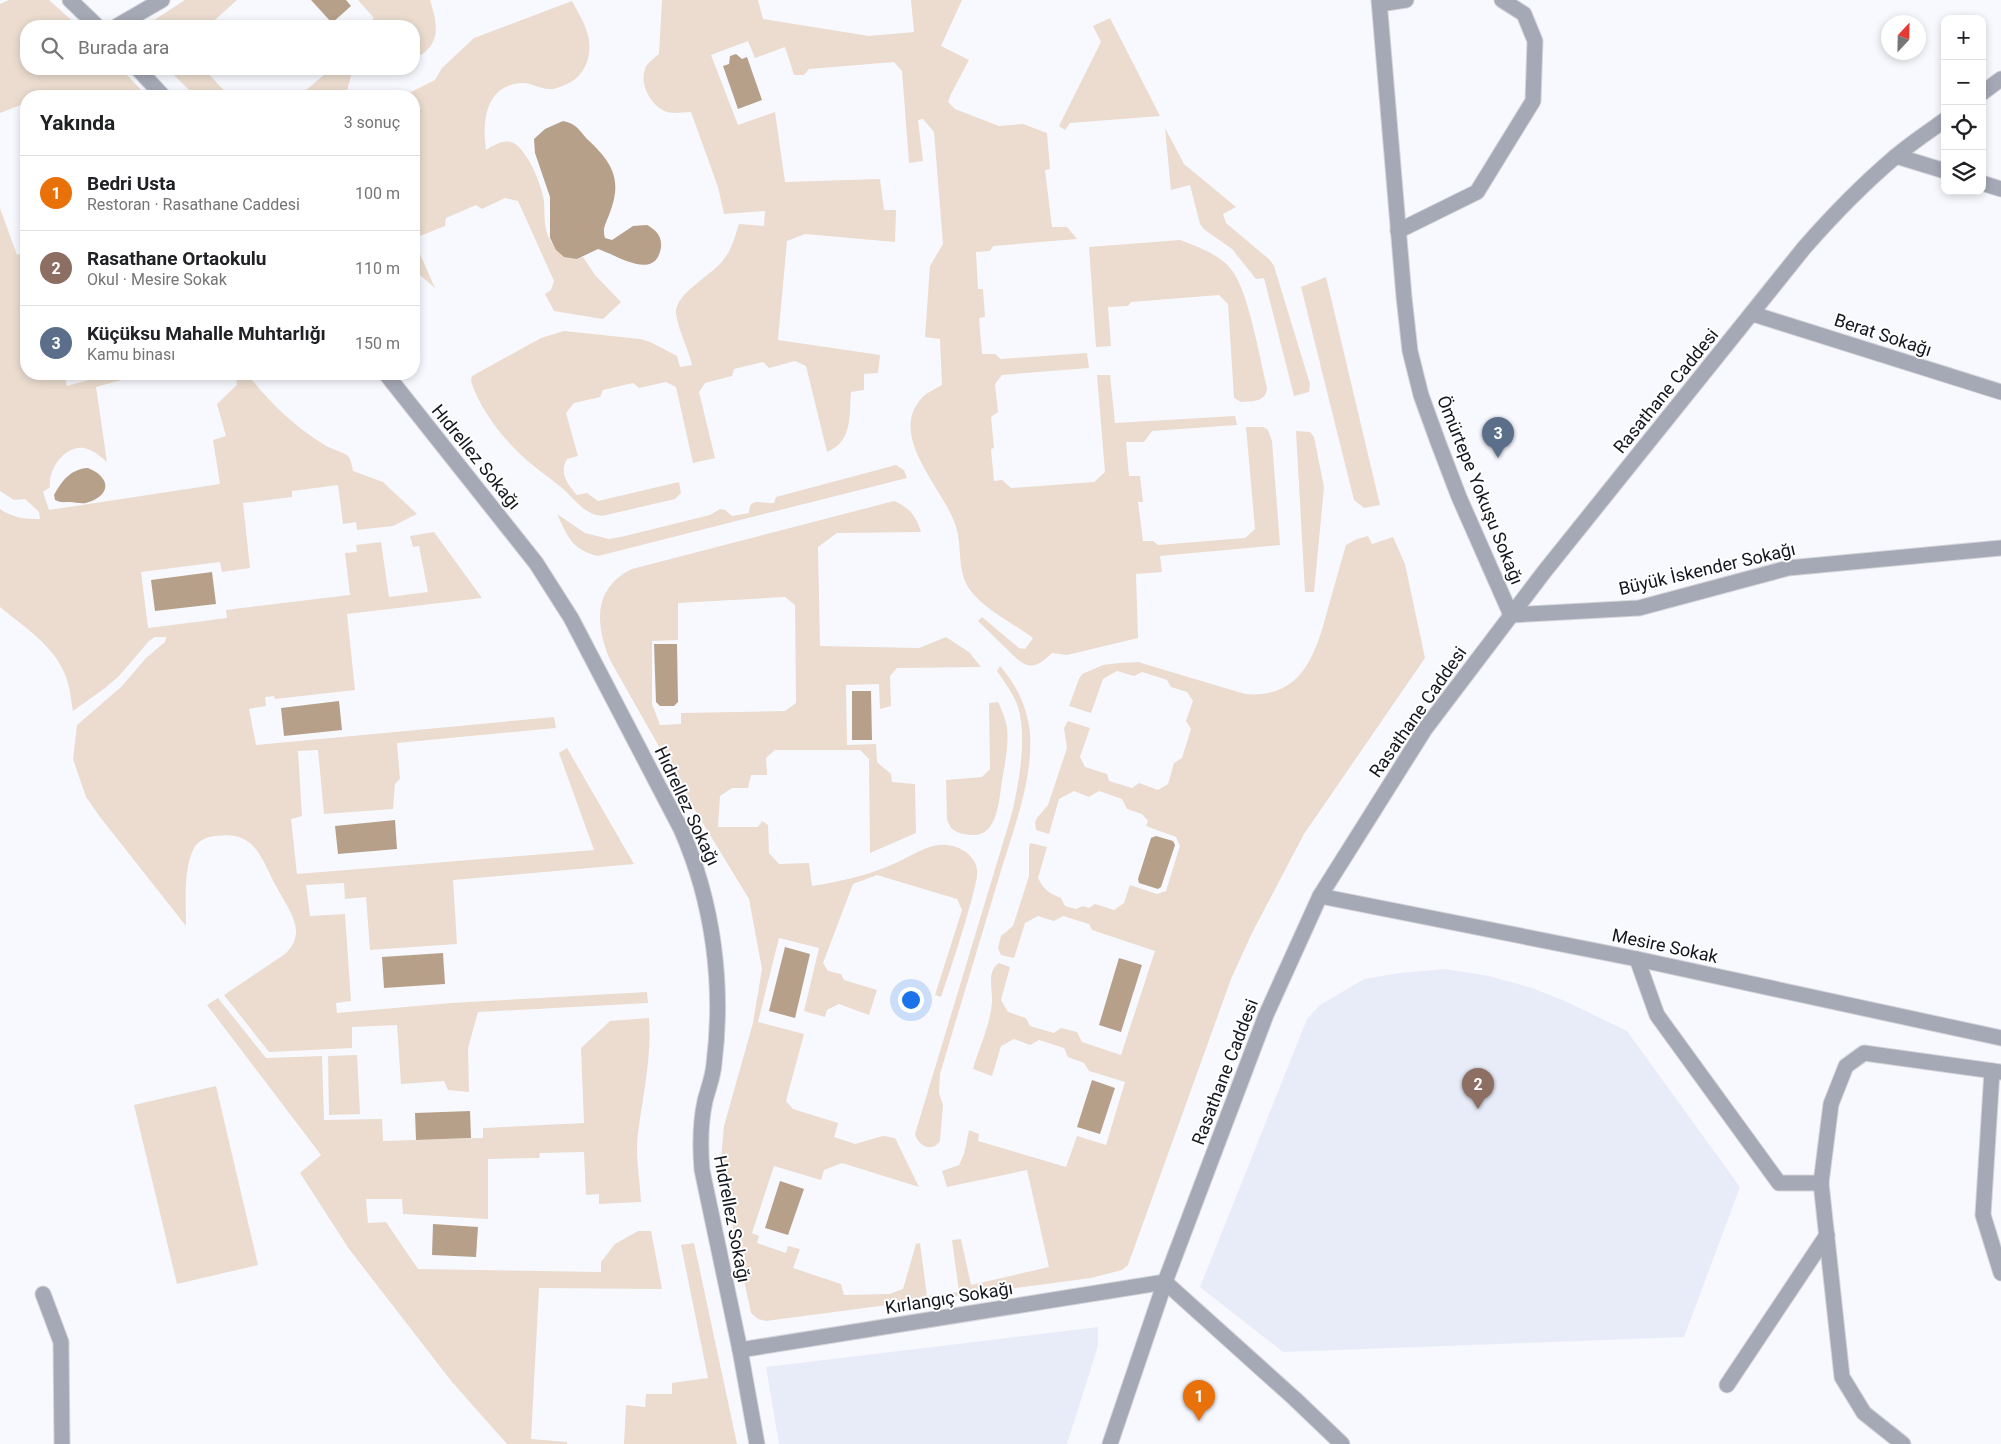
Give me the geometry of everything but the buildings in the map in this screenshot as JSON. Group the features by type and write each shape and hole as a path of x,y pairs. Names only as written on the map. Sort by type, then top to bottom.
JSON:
{"street":[{"path":"70,0 91,20"},
{"path":"127,20 162,0"},
{"name":"Ömürtepe Yokuşu Sokağı","path":"1406,0 1379,2 1410,351 1421,395 1459,496 1511,615"},
{"path":"1398,230 1477,192 1533,101 1535,40 1524,14 1502,0"},
{"path":"144,75 158,90"},
{"path":"1986,90 2001,79"},
{"name":"Rasathane Caddesi","path":"1110,1444 1165,1282 1266,1015 1320,896 1425,729 1511,615 1804,248 1836,212 1896,156 1941,123"},
{"path":"1896,156 1941,170"},
{"path":"1986,184 2001,189"},
{"name":"Berat Sokağı","path":"1753,314 2001,392"},
{"name":"Hıdrellez Sokağı","path":"391,380 536,563 555,592 571,618 658,784 694,858 709,916 718,1006 714,1067 705,1102 699,1144 702,1170 740,1350 757,1444"},
{"name":"Büyük İskender Sokağı","path":"1511,615 1639,608 1788,568 2001,548"},
{"name":"Mesire Sokak","path":"1320,896 1637,959 2001,1038"},
{"path":"1637,959 1657,1015 1779,1183 1821,1183"},
{"path":"1903,1444 1864,1412 1842,1377 1826,1235 1821,1183 1831,1104 1846,1066 1864,1053 1996,1072 1983,1215 2001,1273"},
{"path":"1727,1386 1826,1235"},
{"path":"1165,1282 1342,1444"},
{"name":"Kırlangıç Sokağı","path":"740,1350 1165,1282"},
{"path":"43,1294 61,1342 62,1444"}],"shaded area":[{"path":"9,0 49,0 71,20 20,20 20,75 127,75 141,90 20,90 20,105 0,113 0,4"},
{"path":"185,0 237,0 215,20 154,20"},
{"path":"311,0 346,0 351,6 335,20 329,20"},
{"path":"358,0 430,0 435,18 436,34 429,48 420,56 420,20 372,20 374,18"},
{"path":"662,0 758,0 763,19 869,36 914,32 911,0 962,0 941,46 969,60 948,102 955,109 999,126 1023,124 1047,133 1050,169 1045,170 1052,227 1067,227 1077,239 993,246 990,251 976,252 978,289 983,289 985,317 979,318 982,354 995,354 1001,359 1087,353 1089,368 1002,375 995,384 998,412 991,417 994,448 991,449 994,481 1002,480 1011,488 1094,482 1105,472 1097,375 1110,375 1115,423 1235,416 1237,425 1152,431 1144,442 1126,442 1129,476 1140,476 1143,502 1138,502 1143,541 1153,541 1158,545 1245,538 1255,529 1246,427 1263,427 1268,430 1272,441 1280,545 1160,556 1162,572 1136,574 1138,638 1067,655 1052,653 1043,661 1031,666 1017,659 978,621 982,617 1019,648 1025,649 1033,638 983,604 970,590 963,575 955,524 949,510 921,463 914,446 911,430 912,415 920,400 927,393 942,385 940,339 925,337 930,266 943,244 934,132 923,119 918,120 923,161 909,163 902,71 894,62 809,69 804,75 794,75 785,47 755,58 748,41 711,55 738,125 775,112 785,182 880,179 884,210 896,210 895,242 805,234 787,241 778,340 880,355 878,373 864,374 864,390 851,392 848,427 845,435 835,447 827,452 806,366 795,361 769,368 763,362 734,369 732,376 705,383 699,392 715,458 693,463 676,387 666,382 639,388 633,383 603,390 600,397 574,403 566,413 578,456 567,459 564,474 570,487 577,495 587,493 598,501 679,482 681,493 675,499 602,516 595,515 584,509 562,488 525,459 505,438 485,411 471,381 472,376 541,338 564,331 640,339 677,356 680,367 692,365 677,319 677,306 688,291 724,259 731,247 739,224 764,226 765,211 724,214 718,187 691,112 667,112 655,104 647,92 644,85 644,71 647,65 659,54"},
{"path":"572,1 584,24 589,39 589,53 582,73 571,82 554,89 546,89 523,83 510,85 501,90 489,106 486,117 485,139 486,150 501,142 511,142 523,151 533,168 543,194 546,227 551,242 577,259 583,257 595,275 621,302 603,319 554,311 545,294 551,290 554,281 518,201 505,198 482,209 476,205 446,218 445,226 420,236 420,90 415,90 435,80 442,68 474,38"},
{"path":"1110,18 1160,116 1070,123 1065,130 1059,126 1101,42 1093,26"},
{"path":"736,54 742,59 747,57 762,100 738,109 723,66 729,64 730,56"},
{"path":"174,75 210,75 223,90 189,90"},
{"path":"324,75 351,75 347,90 306,90"},
{"path":"563,121 572,124 580,130 603,156 613,173 615,192 605,226 605,238 612,240 633,226 647,225 658,234 661,243 658,258 651,263 643,265 634,263 598,249 577,259 564,257 556,250 550,238 550,197 535,153 534,139 545,129"},
{"path":"1165,128 1184,164 1236,207 1223,214 1226,223 1270,260 1274,266 1310,384 1309,392 1294,396 1264,278 1256,279 1232,249 1205,230 1200,224 1190,185 1171,190"},
{"path":"0,208 17,255 20,254 20,380 66,380 67,386 88,380 122,380 96,387 107,462 99,455 84,448 70,450 55,466 50,480 50,487 43,492 49,510 220,484 213,440 226,436 217,404 237,385 236,380 252,380 292,422 326,446 348,456 353,471 383,482 417,514 393,526 357,530 356,522 343,524 338,485 292,491 292,497 243,503 250,568 222,572 220,562 141,572 148,628 227,618 226,610 350,595 345,553 357,552 356,545 381,542 389,597 428,592 419,546 413,547 410,536 434,532 482,598 347,614 355,690 275,699 274,696 265,697 266,706 249,709 256,745 554,717 556,728 397,743 400,779 395,784 393,809 324,814 318,750 298,751 302,816 291,819 297,874 594,850 559,753 567,748 634,864 453,880 457,944 370,950 366,897 345,899 344,883 306,885 310,916 345,914 351,1001 336,1003 337,1013 451,1003 647,992 648,1003 478,1012 468,1048 469,1092 448,1090 444,1081 401,1084 397,1025 352,1027 352,1048 269,1052 224,995 285,954 292,946 295,938 296,931 291,913 260,855 248,841 228,835 205,838 197,844 190,859 186,878 186,926 86,797 73,759 77,725 121,687 146,658 165,642 166,637 155,637 149,641 119,676 73,711 67,681 61,666 54,656 38,638 0,607 0,509 19,517 40,519 39,512 25,499 14,500 0,491"},
{"path":"1180,240 1219,258 1230,268 1236,277 1248,307 1267,388 1266,393 1261,398 1254,401 1241,402 1234,398 1228,304 1219,295 1131,302 1128,306 1108,307 1111,346 1096,347 1089,247"},
{"path":"420,254 435,288 420,275"},
{"path":"1326,277 1380,505 1364,508 1354,500 1301,287"},
{"path":"1296,431 1310,432 1314,437 1324,487 1314,592 1305,592"},
{"path":"896,465 904,470 907,478 598,556 576,546 568,536 557,514 585,533 609,539 710,515 720,509 725,510 732,516 749,513 751,504 757,502 774,503 776,497"},
{"path":"88,468 96,472 105,482 104,491 100,496 86,503 55,500 54,495 71,473"},
{"path":"894,501 912,513 921,532 837,533 818,547 820,646 919,648 946,637 969,652 981,667 897,668 890,676 891,706 880,709 879,684 846,685 847,745 876,744 877,762 891,774 892,782 915,784 916,833 870,853 869,759 860,750 775,750 766,758 767,775 751,775 748,788 732,788 720,796 718,827 758,827 762,821 768,825 769,853 779,864 809,863 812,886 868,874 938,845 957,847 968,853 975,863 977,876 972,898 941,997 935,995 962,910 957,899 877,875 853,884 823,963 828,971 841,974 844,980 877,990 869,1015 839,1004 827,1010 825,1017 804,1011 819,948 779,938 758,1022 804,1034 786,1101 793,1109 838,1123 834,1137 855,1144 883,1136 895,1138 919,1187 842,1163 824,1170 821,1180 774,1166 752,1233 759,1236 757,1243 786,1253 788,1246 800,1249 793,1268 841,1284 844,1295 889,1294 903,1289 916,1244 920,1243 927,1296 959,1292 952,1240 961,1239 971,1285 1049,1267 1027,1170 947,1187 942,1171 959,1165 964,1154 969,1130 979,1134 978,1141 1066,1167 1077,1136 1106,1145 1125,1082 1089,1071 1084,1063 1068,1057 1064,1048 1039,1040 1030,1045 1014,1039 1001,1046 992,1076 973,1069 991,1011 991,976 995,966 999,963 1010,967 1001,1000 1008,1012 1026,1018 1030,1026 1054,1033 1061,1028 1077,1032 1082,1042 1121,1055 1155,951 1092,930 1089,924 1063,916 1054,921 1038,916 1025,923 1014,958 1001,955 998,948 1001,936 1013,926 1029,876 1030,843 1047,847 1038,878 1047,891 1061,898 1065,906 1076,909 1083,906 1089,908 1095,904 1114,910 1124,903 1130,885 1157,894 1166,891 1180,846 1176,837 1146,826 1148,821 1142,814 1127,809 1122,799 1099,791 1089,797 1074,791 1059,799 1049,834 1036,830 1035,822 1048,805 1067,748 1064,728 1068,721 1090,728 1080,757 1085,767 1107,774 1109,781 1132,788 1139,783 1158,790 1168,784 1174,763 1182,758 1191,729 1186,721 1193,701 1187,692 1171,687 1167,680 1142,672 1134,676 1117,671 1103,679 1091,713 1069,706 1082,674 1103,665 1138,662 1245,694 1264,694 1280,689 1293,681 1303,670 1318,642 1346,545 1368,536 1372,544 1393,537 1405,564 1425,658 1304,834 1252,933 1231,979 1128,1265 1122,1270 1091,1278 766,1321 758,1319 751,1313 727,1200 721,1160 724,1126 753,1023 762,969 749,899 696,812 610,660 605,647 600,620 604,597 610,586 619,577 632,569","holes":["785,597 795,605 796,703 785,711 681,713 681,724 660,725 652,704 652,641 678,640 678,603"]},
{"path":"212,572 216,604 155,611 151,580"},
{"path":"654,644 677,644 678,702 674,706 660,706 656,702"},
{"path":"1000,666 1012,681 1021,698 1027,716 1030,734 1028,770 1016,823 940,1074 939,1093 943,1105 940,1141 937,1145 929,1147 922,1145 915,1134 1012,813 1020,773 1022,730 1020,716 1015,700 997,671"},
{"path":"852,691 871,691 872,740 852,740"},
{"path":"339,701 342,730 284,736 281,708"},
{"path":"998,702 1007,727 1007,734 1006,754 996,816 987,830 981,834 963,834 951,828 947,820 946,780 982,777 990,769 989,703"},
{"path":"395,820 397,849 338,854 335,826"},
{"path":"1156,836 1173,841 1175,845 1161,887 1158,889 1139,883 1138,879 1151,838"},
{"path":"785,947 810,954 795,1018 769,1011"},
{"path":"443,953 445,984 384,988 382,957"},
{"path":"1119,958 1142,965 1121,1032 1099,1025"},
{"path":"1445,969 1489,976 1532,988 1565,1001 1627,1031 1740,1187 1684,1337 1283,1352 1200,1287 1307,1019 1320,1005 1364,979 1400,973"},
{"path":"218,998 266,1058 322,1056 324,1120 382,1119 383,1141 483,1138 483,1128 584,1123 581,1048 610,1021 649,1018 648,1061 637,1141 641,1202 599,1204 599,1194 586,1195 584,1152 540,1153 539,1158 488,1159 488,1219 403,1214 402,1199 366,1199 368,1223 386,1222 418,1269 601,1272 601,1262 615,1244 638,1231 651,1231 662,1289 539,1288 531,1439 567,1442 567,1444 507,1444 452,1382 349,1249 300,1173 321,1155 207,1005"},
{"path":"357,1055 360,1114 329,1115 328,1056"},
{"path":"1092,1080 1115,1088 1100,1134 1077,1127"},
{"path":"216,1086 258,1265 177,1284 134,1105"},
{"path":"470,1111 471,1138 416,1140 415,1113"},
{"path":"780,1181 804,1189 788,1235 765,1228"},
{"path":"433,1224 478,1227 476,1257 432,1255"},
{"path":"694,1243 737,1444 624,1444 626,1405 645,1407 646,1394 672,1394 672,1383 708,1378 681,1245"},
{"path":"1098,1327 1098,1346 1067,1444 779,1444 766,1367"}],"place":[{"name":"Küçüksu Mahalle Muhtarlığı","path":"1498,458"},
{"name":"Rasathane Ortaokulu","path":"1478,1109"},
{"name":"Bedri Usta","path":"1199,1421"}]}
